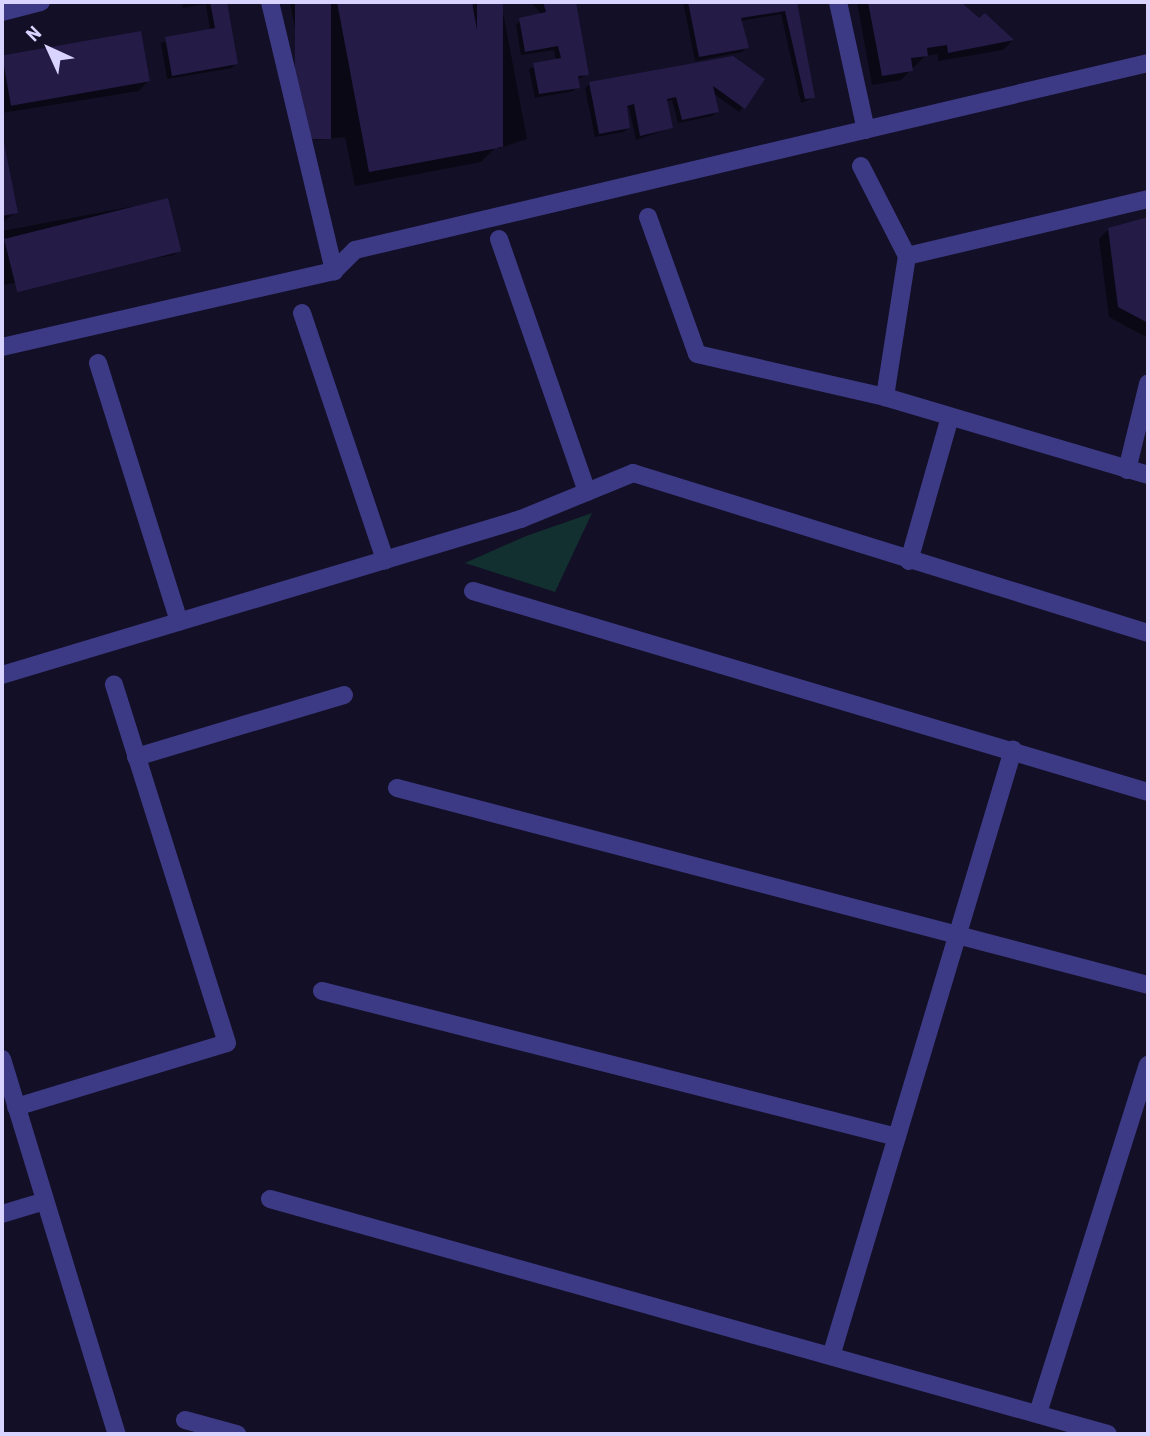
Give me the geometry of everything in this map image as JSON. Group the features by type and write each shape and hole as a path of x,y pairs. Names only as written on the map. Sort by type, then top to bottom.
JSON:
{"street":[{"path":"2,12 41,2"},
{"path":"270,2 334,271"},
{"path":"838,2 866,130"},
{"path":"2,347 334,271 355,250 1148,63"},
{"path":"861,166 908,256 885,397"},
{"path":"908,256 1148,199"},
{"path":"648,216 697,354 885,397 1148,475"},
{"path":"499,239 587,492"},
{"path":"302,313 385,560"},
{"path":"98,363 179,622"},
{"path":"1127,470 1148,384"},
{"path":"909,561 950,417"},
{"path":"2,675 521,519 633,473 909,561 1148,633"},
{"path":"473,591 1148,792"},
{"path":"16,1107 227,1043 114,684"},
{"path":"136,757 344,695"},
{"path":"832,1353 1013,750"},
{"path":"397,788 1148,985"},
{"path":"322,991 897,1137"},
{"path":"2,1059 117,1434"},
{"path":"1038,1413 1140,1129 1148,1065"},
{"path":"270,1199 832,1353 1108,1434"},
{"path":"2,1214 45,1201"},
{"path":"185,1420 237,1434"}],"green space":[{"path":"592,513 555,592 465,563 526,536"}],"building":[{"path":"210,2 227,2 238,64 172,76 165,37 215,28"},
{"path":"295,2 331,2 331,139 295,139"},
{"path":"337,2 472,2 498,148 369,172"},
{"path":"477,2 503,2 503,147 477,147"},
{"path":"543,2 576,2 589,75 578,76 580,88 539,94 533,63 561,58 558,46 525,52 519,18 546,12"},
{"path":"688,2 797,2 815,98 805,99 785,11 741,18 749,48 699,57"},
{"path":"868,2 961,2 979,18 985,13 1014,40 948,53 947,45 927,48 928,56 911,58 913,71 882,76"},
{"path":"141,31 150,81 11,106 2,55"},
{"path":"733,56 765,79 745,109 713,86 719,112 682,120 676,97 667,99 673,128 640,136 634,104 627,106 630,128 599,134 589,82"},
{"path":"2,133 18,213 2,216"},
{"path":"168,198 181,251 17,292 4,239"},
{"path":"1148,217 1148,323 1118,307 1108,228"}]}
